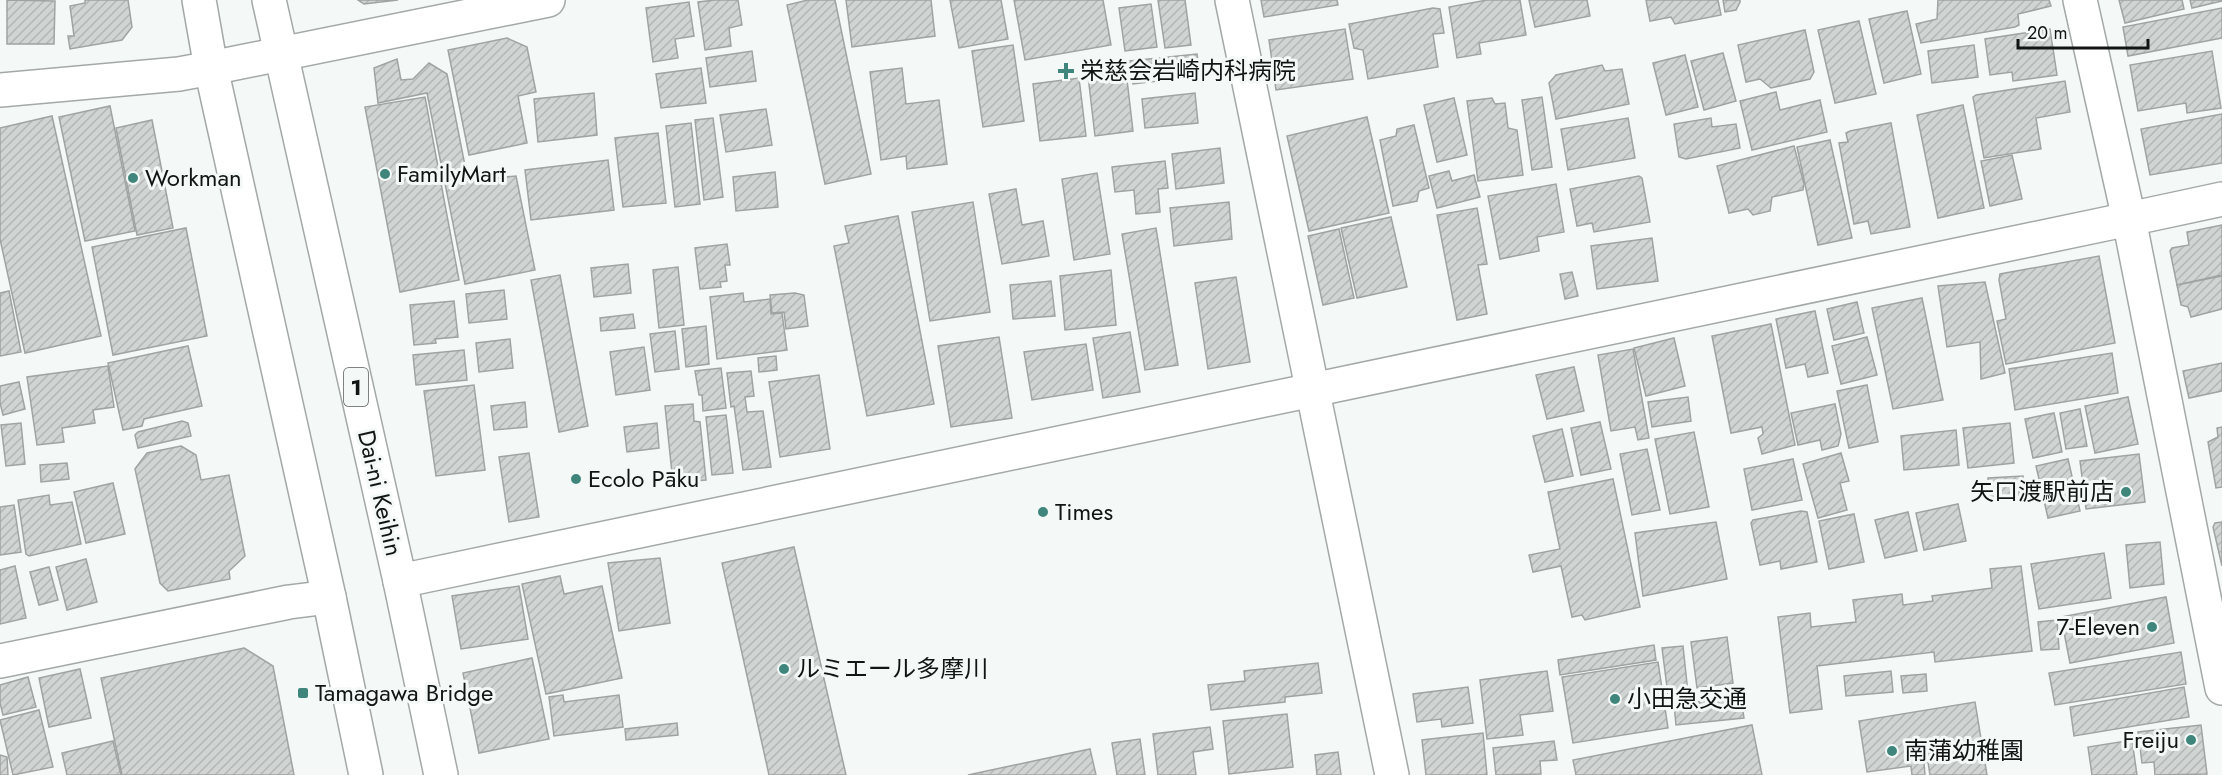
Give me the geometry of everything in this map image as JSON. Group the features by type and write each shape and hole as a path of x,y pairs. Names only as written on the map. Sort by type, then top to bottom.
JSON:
{"main road":[{"path":"199,0 211,68 329,597 366,775"},
{"name":"Dai-ni Keihin","path":"269,0 400,581 441,775"},
{"path":"0,90 179,74 548,0"},
{"path":"1232,0 1392,775"},
{"path":"2080,0 2129,219 2222,688"},
{"path":"400,581 2222,199"},
{"path":"0,661 289,602 329,597"}],"building":[{"path":"7,0 55,1 54,44 7,44"},
{"path":"85,0 128,0 132,27 122,40 70,49 68,36 74,36 70,6 85,3"},
{"path":"358,0 398,0 364,4"},
{"path":"738,0 742,25 729,28 731,46 705,50 698,2"},
{"path":"808,0 835,0 871,174 825,184 787,5"},
{"path":"846,0 931,0 935,36 852,47"},
{"path":"950,0 1001,0 1008,39 959,48"},
{"path":"1014,0 1103,0 1111,45 1025,60"},
{"path":"1158,0 1185,0 1191,45 1165,48"},
{"path":"1261,0 1337,0 1338,5 1264,17"},
{"path":"1487,0 1520,0 1526,35 1479,43 1481,54 1457,58 1449,7"},
{"path":"1529,0 1587,0 1590,16 1535,27"},
{"path":"1646,0 1718,0 1721,15 1675,24 1671,17 1650,21"},
{"path":"1723,0 1740,0 1740,2 1736,10 1725,12"},
{"path":"1938,0 2049,0 2051,6 2018,14 2019,25 2015,27 1921,43 1916,24 1937,19"},
{"path":"2119,0 2182,0 2184,9 2125,23"},
{"path":"2190,0 2222,0 2222,1 2192,8"},
{"path":"689,2 694,36 675,39 678,58 653,62 646,8"},
{"path":"1151,4 1157,47 1125,51 1119,8"},
{"path":"1433,8 1440,9 1444,33 1433,34 1438,67 1368,79 1363,50 1354,48 1349,24"},
{"path":"2222,8 2222,38 2128,56 2123,27"},
{"path":"1907,11 1921,74 1884,83 1869,19"},
{"path":"1859,21 1876,94 1835,103 1818,30"},
{"path":"1345,29 1353,79 1276,90 1269,40"},
{"path":"2050,29 2057,75 2013,81 2012,72 1990,75 1985,39"},
{"path":"1805,30 1814,72 1810,79 1771,88 1760,79 1746,82 1738,45"},
{"path":"507,38 527,47 536,92 518,96 527,143 469,155 448,50"},
{"path":"1013,45 1024,121 983,127 972,51"},
{"path":"1974,45 1978,77 1932,83 1928,51"},
{"path":"752,51 756,81 710,87 706,58"},
{"path":"2212,51 2221,108 2187,113 2186,103 2138,111 2130,65"},
{"path":"1723,53 1736,101 1704,110 1691,61"},
{"path":"1197,54 1200,76 1133,84 1130,61"},
{"path":"1685,55 1698,107 1666,115 1653,63"},
{"path":"397,59 401,80 413,79 429,63 447,74 468,181 516,176 535,270 465,284 427,93 378,103 374,68"},
{"path":"1602,65 1605,71 1622,69 1629,104 1556,119 1549,83 1556,75"},
{"path":"701,68 706,103 661,108 656,74"},
{"path":"902,68 906,104 939,100 947,164 907,169 906,156 881,160 870,72"},
{"path":"1126,71 1133,131 1095,136 1088,76"},
{"path":"1079,78 1086,136 1040,141 1033,84"},
{"path":"2065,81 2070,112 2036,118 2041,149 1984,158 1973,97"},
{"path":"1776,92 1780,110 1820,100 1827,132 1752,150 1740,101"},
{"path":"594,93 597,135 538,142 534,99"},
{"path":"1195,93 1198,123 1145,128 1142,99"},
{"path":"425,97 459,280 400,292 365,107"},
{"path":"1542,97 1552,167 1532,170 1522,100"},
{"path":"1454,98 1467,155 1437,162 1424,105"},
{"path":"1492,98 1495,104 1505,103 1508,128 1517,130 1523,175 1478,181 1467,101"},
{"path":"1963,105 1984,208 1938,218 1917,115"},
{"path":"110,106 135,231 85,241 59,117"},
{"path":"766,109 772,145 726,152 720,115"},
{"path":"2222,114 2222,163 2150,175 2141,129"},
{"path":"52,116 101,336 25,353 0,239 0,128"},
{"path":"1367,117 1389,213 1309,231 1287,136"},
{"path":"713,118 723,197 704,200 695,120"},
{"path":"1628,118 1635,158 1568,170 1561,129"},
{"path":"1711,118 1712,127 1736,124 1740,148 1686,159 1679,157 1674,124"},
{"path":"152,120 173,228 137,235 116,128"},
{"path":"691,123 700,204 675,207 666,126"},
{"path":"1891,123 1910,227 1871,234 1868,221 1854,224 1839,143 1848,142 1846,133 1850,131"},
{"path":"1414,125 1429,188 1419,191 1417,201 1393,206 1380,140 1396,136 1397,129"},
{"path":"658,133 666,203 623,207 615,138"},
{"path":"1830,140 1852,238 1818,245 1797,147"},
{"path":"1794,146 1804,184 1803,190 1772,197 1770,211 1753,215 1748,209 1729,213 1717,166"},
{"path":"1220,148 1224,183 1176,189 1172,154"},
{"path":"2012,155 2022,199 1990,206 1981,161"},
{"path":"608,160 614,210 531,220 525,170"},
{"path":"1165,161 1168,188 1158,189 1160,212 1136,214 1134,190 1115,192 1112,167"},
{"path":"1449,171 1452,181 1474,175 1480,197 1437,208 1429,176"},
{"path":"775,172 778,207 736,211 733,177"},
{"path":"1097,173 1110,254 1074,260 1062,179"},
{"path":"1639,176 1642,178 1650,222 1594,232 1592,223 1577,226 1570,189"},
{"path":"1556,184 1564,232 1537,237 1539,251 1500,259 1488,196"},
{"path":"1016,189 1022,225 1043,221 1049,256 1002,264 989,194"},
{"path":"973,202 990,312 930,321 912,212"},
{"path":"1229,202 1232,239 1174,246 1170,208"},
{"path":"1477,208 1487,264 1478,265 1487,314 1457,320 1437,215"},
{"path":"898,216 934,404 867,416 834,246 849,243 845,226"},
{"path":"1391,217 1407,287 1357,298 1341,228"},
{"path":"2222,225 2222,275 2177,285 2170,251 2172,248 2189,245 2187,232"},
{"path":"186,228 207,336 113,355 92,247"},
{"path":"1156,228 1178,365 1145,370 1122,234"},
{"path":"1339,229 1354,298 1323,305 1308,236"},
{"path":"1652,238 1658,281 1597,289 1591,246"},
{"path":"727,244 730,265 725,265 727,281 720,282 721,287 700,289 695,248"},
{"path":"2099,256 2115,343 2006,364 1997,321 2006,319 2000,274"},
{"path":"628,264 631,293 594,297 591,268"},
{"path":"678,267 684,325 659,328 653,270"},
{"path":"1111,270 1116,325 1065,330 1060,276"},
{"path":"1572,272 1578,296 1565,299 1560,274"},
{"path":"560,275 588,426 559,432 531,280"},
{"path":"2222,276 2222,309 2191,317 2188,307 2181,305 2177,285"},
{"path":"1236,277 1250,362 1208,369 1195,283"},
{"path":"1051,281 1055,316 1013,319 1010,285"},
{"path":"1985,282 2005,373 1981,379 1980,342 1947,347 1938,286"},
{"path":"504,290 507,319 469,323 466,294"},
{"path":"9,291 21,352 0,356 0,293"},
{"path":"743,293 744,302 770,299 771,314 782,313 787,350 717,359 710,297"},
{"path":"795,293 804,295 808,326 786,329 784,312 772,313 770,295"},
{"path":"1922,298 1943,400 1893,409 1872,308"},
{"path":"454,301 458,337 435,339 436,343 414,345 410,305"},
{"path":"1857,302 1864,333 1834,340 1827,309"},
{"path":"1815,311 1828,373 1808,377 1805,364 1786,368 1776,319"},
{"path":"633,314 635,328 601,331 600,318"},
{"path":"1771,324 1795,445 1762,454 1758,438 1763,434 1762,427 1731,433 1712,336"},
{"path":"706,326 709,364 686,367 682,329"},
{"path":"675,331 679,369 655,372 650,334"},
{"path":"1130,332 1140,392 1103,398 1093,338"},
{"path":"999,337 1012,418 951,427 938,346"},
{"path":"1867,337 1877,375 1841,384 1832,346"},
{"path":"1674,338 1685,386 1646,396 1634,348"},
{"path":"510,339 513,368 479,372 476,343"},
{"path":"1086,344 1093,390 1032,400 1024,352"},
{"path":"188,346 202,406 144,419 142,426 123,430 108,363"},
{"path":"644,347 650,390 616,395 610,352"},
{"path":"1633,349 1649,438 1638,440 1635,427 1611,431 1598,355"},
{"path":"464,350 467,380 416,385 413,355"},
{"path":"2112,353 2118,393 2015,410 2009,369"},
{"path":"776,356 777,370 759,372 758,358"},
{"path":"2222,363 2222,391 2189,398 2183,371"},
{"path":"108,366 114,407 93,410 95,423 62,428 64,442 37,445 27,377"},
{"path":"1574,367 1584,411 1547,419 1536,375"},
{"path":"721,368 726,408 703,411 702,395 699,395 695,371"},
{"path":"751,371 754,396 745,397 747,412 763,411 771,467 743,470 727,373"},
{"path":"819,375 830,449 780,457 769,382"},
{"path":"19,382 25,409 3,415 0,386"},
{"path":"474,385 485,470 436,476 424,391"},
{"path":"1867,385 1878,442 1849,448 1837,391"},
{"path":"1688,397 1691,421 1652,427 1648,402"},
{"path":"2128,397 2138,444 2095,453 2085,406"},
{"path":"525,402 527,427 494,430 491,406"},
{"path":"693,404 694,421 700,422 706,480 673,483 665,406"},
{"path":"1835,404 1841,434 1838,446 1822,450 1820,440 1798,445 1791,413"},
{"path":"2080,409 2087,446 2066,449 2060,413"},
{"path":"2054,413 2062,452 2033,458 2025,419"},
{"path":"726,415 733,473 712,475 706,417"},
{"path":"182,421 188,423 191,436 138,448 135,435 138,432"},
{"path":"1600,422 1611,469 1581,475 1571,428"},
{"path":"21,423 25,464 6,466 1,425"},
{"path":"657,423 659,448 627,452 624,427"},
{"path":"2010,423 2014,463 1968,468 1963,428"},
{"path":"2222,427 2222,487 2216,488 2208,442 2218,437 2217,428"},
{"path":"1562,429 1573,476 1545,482 1533,436"},
{"path":"1956,430 1959,465 1904,470 1901,436"},
{"path":"1694,432 1709,507 1670,514 1655,439"},
{"path":"181,446 196,455 201,480 229,475 245,556 229,571 230,579 168,591 160,583 135,469 147,453"},
{"path":"1647,449 1660,510 1632,515 1620,454"},
{"path":"529,453 539,517 509,522 499,457"},
{"path":"1841,453 1849,481 1840,483 1847,510 1818,518 1803,464"},
{"path":"2139,454 2145,502 2086,509 2080,461"},
{"path":"1793,459 1802,500 1752,510 1744,469"},
{"path":"2068,459 2080,511 2048,518 2036,466"},
{"path":"67,463 69,479 41,482 40,465"},
{"path":"2023,476 2024,495 1989,498 1988,478"},
{"path":"1613,479 1640,607 1585,620 1582,615 1572,617 1561,566 1533,572 1529,555 1560,549 1548,492"},
{"path":"113,483 125,534 86,543 74,492"},
{"path":"49,495 50,505 72,502 81,544 29,556 26,554 18,500"},
{"path":"1958,504 1966,541 1924,550 1916,513"},
{"path":"14,505 21,552 0,555 0,507"},
{"path":"1801,511 1807,512 1817,562 1781,569 1780,561 1760,565 1751,523 1753,520"},
{"path":"1908,512 1917,551 1885,558 1875,520"},
{"path":"1854,514 1864,562 1829,569 1819,521"},
{"path":"1716,522 1727,579 1643,596 1635,533"},
{"path":"2222,522 2222,566 2213,527 2215,523"},
{"path":"2160,542 2164,584 2130,588 2126,545"},
{"name":"ルミエール多摩川","path":"794,547 846,775 769,775 722,563"},
{"path":"2104,553 2111,598 2039,609 2031,564"},
{"path":"660,558 670,623 619,631 608,563"},
{"path":"86,559 97,602 67,610 56,567"},
{"path":"15,566 26,618 0,624 0,570"},
{"path":"2021,566 2032,651 1935,662 1934,652 1817,666 1822,709 1790,713 1778,617 1810,613 1811,627 1856,622 1853,600 1902,594 1903,605 1933,601 1932,596 1992,588 1990,569"},
{"path":"49,567 58,600 39,605 30,572"},
{"path":"560,576 564,594 602,586 622,678 546,694 522,584"},
{"path":"519,586 528,639 461,649 452,596"},
{"path":"2166,597 2174,643 2070,663 2061,617"},
{"path":"2057,620 2059,649 2041,650 2038,622"},
{"path":"1727,637 1733,683 1697,688 1691,642"},
{"path":"1654,645 1656,660 1560,675 1558,660"},
{"path":"1683,646 1688,693 1668,695 1662,648"},
{"path":"244,648 273,666 294,775 122,775 101,678"},
{"path":"2181,652 2186,684 2055,705 2049,673"},
{"path":"532,658 549,739 479,753 463,673"},
{"path":"1658,662 1668,728 1573,743 1562,677"},
{"path":"1318,663 1322,693 1285,697 1285,702 1211,710 1208,685 1245,681 1244,671"},
{"path":"80,669 91,718 49,727 39,678"},
{"path":"1547,671 1553,711 1520,715 1523,735 1487,739 1480,680"},
{"path":"1891,671 1893,692 1846,696 1844,676"},
{"path":"1926,674 1927,691 1903,693 1901,676"},
{"path":"28,677 36,707 3,715 0,685"},
{"path":"1468,687 1473,723 1442,727 1441,719 1417,722 1413,694"},
{"path":"2184,687 2189,717 2074,736 2070,707"},
{"path":"563,695 564,702 619,695 623,727 554,736 549,697"},
{"path":"1741,698 1744,718 1676,725 1674,704"},
{"path":"1975,702 1987,775 1930,775 1928,762 1924,763 1925,775 1912,775 1911,766 1867,772 1859,721"},
{"path":"39,710 53,767 13,775 0,720"},
{"path":"1287,714 1293,767 1229,774 1223,721"},
{"path":"677,723 678,735 626,740 625,729"},
{"path":"1752,725 1762,775 1576,775 1573,760"},
{"path":"2201,725 2207,774 2155,775 2154,762 2142,763 2138,732"},
{"path":"1210,727 1213,749 1193,752 1196,775 1158,775 1153,734"},
{"path":"1483,733 1487,775 1426,775 1422,740"},
{"path":"1140,739 1145,775 1117,775 1112,743"},
{"path":"2132,740 2137,775 2092,775 2088,747"},
{"path":"113,741 121,775 67,775 62,753"},
{"path":"1554,741 1557,760 1540,761 1541,774 1496,775 1493,748"},
{"path":"1090,749 1096,775 968,775"},
{"path":"1338,752 1341,775 1317,775 1315,755"},
{"path":"0,755 7,757 8,775 0,775"}],"place":[{"name":"栄慈会岩崎内科病院","path":"1066,71"},
{"name":"FamilyMart","path":"385,174"},
{"name":"Workman","path":"133,178"},
{"name":"Ecolo Pāku","path":"576,479"},
{"name":"矢口渡駅前店","path":"2126,492"},
{"name":"Times","path":"1043,512"},
{"name":"7-Eleven","path":"2152,627"},
{"name":"ルミエール多摩川","path":"784,669"},
{"name":"Tamagawa Bridge","path":"303,693"},
{"name":"小田急交通","path":"1615,699"},
{"name":"Freiju","path":"2191,740"},
{"name":"南蒲幼稚園","path":"1892,751"}]}
